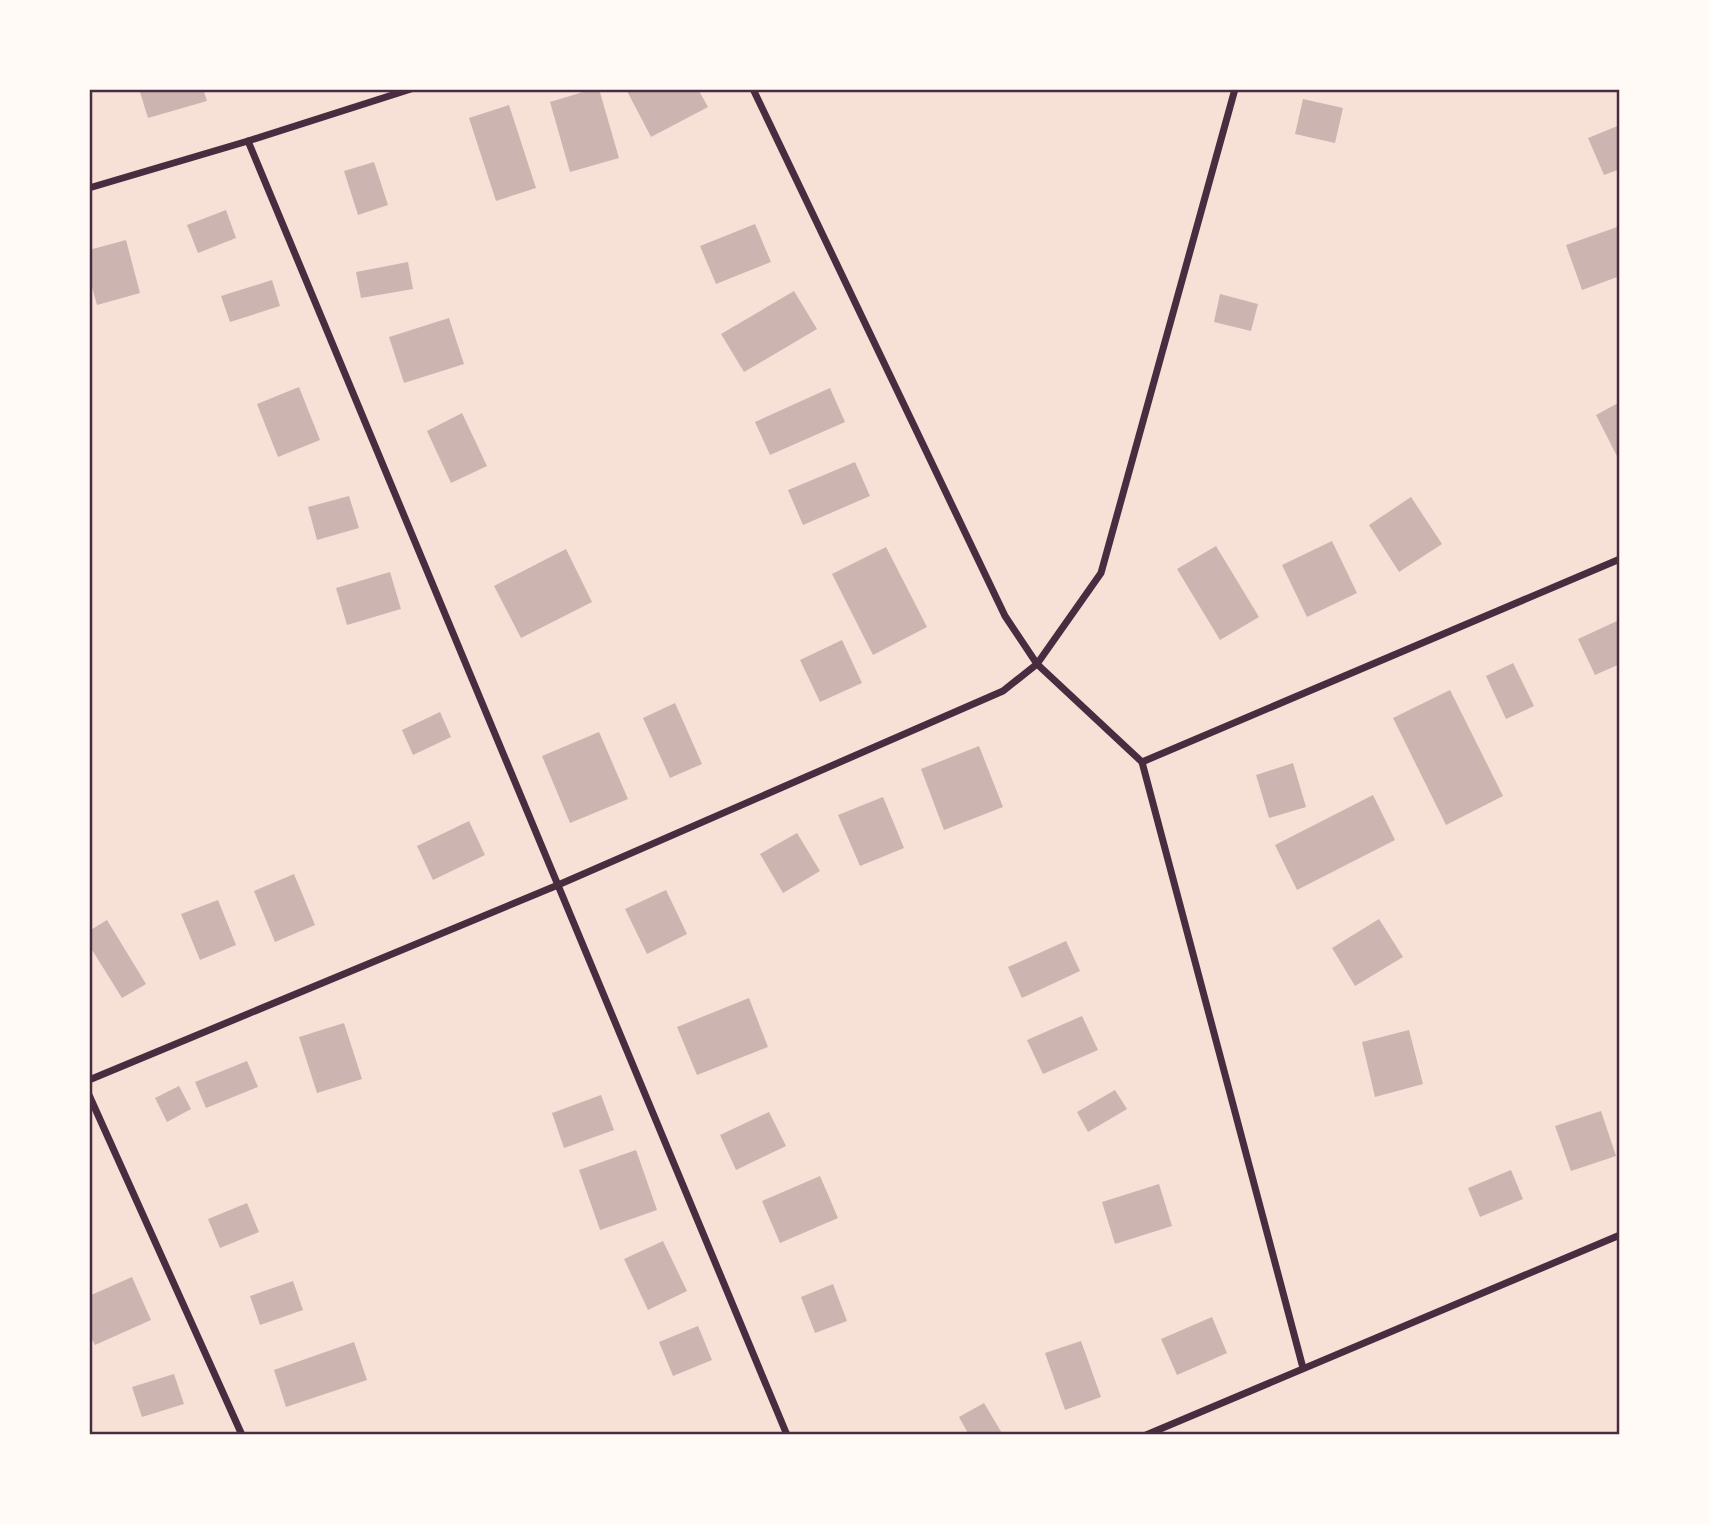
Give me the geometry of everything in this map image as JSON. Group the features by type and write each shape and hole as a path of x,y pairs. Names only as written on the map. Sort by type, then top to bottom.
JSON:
{"street":[{"path":"89,188 411,89"},
{"path":"753,89 1005,617 1037,664 1142,762 1303,1368"},
{"path":"89,1080 558,885 1003,691 1037,664 1101,573 1235,89"},
{"path":"248,141 787,1435"},
{"path":"1142,762 1620,559"},
{"path":"89,1095 242,1435"},
{"path":"1146,1435 1620,1235"}],"building":[{"path":"139,89 203,89 207,101 148,118"},
{"path":"599,89 619,158 570,172 550,102"},
{"path":"626,89 698,89 708,107 651,137"},
{"path":"1303,99 1343,108 1335,143 1295,134"},
{"path":"509,105 536,188 496,201 469,118"},
{"path":"1620,125 1620,169 1604,175 1588,138"},
{"path":"374,162 388,205 358,215 344,171"},
{"path":"226,210 236,238 198,253 187,225"},
{"path":"755,224 771,262 716,284 700,246"},
{"path":"1620,226 1620,276 1582,290 1566,245"},
{"path":"126,240 140,293 97,305 89,276 89,250"},
{"path":"408,262 413,289 361,298 356,272"},
{"path":"272,280 280,306 230,322 221,296"},
{"path":"794,291 817,329 744,372 721,334"},
{"path":"1220,294 1258,304 1251,331 1214,322"},
{"path":"449,318 464,364 404,383 389,337"},
{"path":"299,387 320,440 278,457 257,404"},
{"path":"830,388 845,422 770,455 755,422"},
{"path":"1620,402 1620,462 1596,415"},
{"path":"462,413 487,466 451,483 427,431"},
{"path":"855,462 870,496 803,525 788,490"},
{"path":"349,496 359,528 317,540 308,507"},
{"path":"1411,497 1442,544 1399,572 1369,525"},
{"path":"1332,541 1357,593 1307,617 1282,565"},
{"path":"1216,546 1259,617 1220,640 1177,569"},
{"path":"886,547 927,627 873,655 832,574"},
{"path":"566,549 592,602 521,638 494,586"},
{"path":"390,572 401,609 347,625 336,588"},
{"path":"1617,621 1620,627 1620,664 1595,675 1578,639"},
{"path":"842,640 862,683 820,702 800,660"},
{"path":"1513,663 1534,706 1506,719 1486,676"},
{"path":"1450,690 1503,796 1446,825 1393,718"},
{"path":"675,703 702,764 670,778 643,718"},
{"path":"440,712 451,737 413,755 402,730"},
{"path":"599,732 628,799 570,823 542,756"},
{"path":"979,746 1003,807 944,830 921,769"},
{"path":"1293,763 1306,807 1269,818 1256,775"},
{"path":"1373,795 1395,840 1297,890 1275,845"},
{"path":"883,797 904,848 860,866 838,815"},
{"path":"469,821 485,855 433,880 417,846"},
{"path":"797,833 820,871 783,893 760,854"},
{"path":"294,874 315,925 275,942 254,891"},
{"path":"666,890 687,934 647,954 625,909"},
{"path":"218,900 236,945 200,960 181,914"},
{"path":"1379,919 1403,957 1355,986 1332,948"},
{"path":"107,920 146,984 122,998 89,945 89,931"},
{"path":"1066,941 1080,971 1022,998 1008,967"},
{"path":"749,998 768,1047 697,1075 677,1027"},
{"path":"1082,1016 1098,1050 1043,1074 1027,1040"},
{"path":"344,1023 362,1079 317,1093 299,1037"},
{"path":"1409,1030 1423,1084 1375,1097 1362,1042"},
{"path":"247,1061 258,1087 206,1108 195,1082"},
{"path":"179,1086 191,1109 167,1122 155,1098"},
{"path":"1115,1090 1127,1109 1088,1132 1077,1112"},
{"path":"601,1095 614,1130 564,1148 552,1113"},
{"path":"1601,1111 1616,1156 1571,1171 1555,1126"},
{"path":"769,1112 786,1146 736,1170 720,1135"},
{"path":"636,1150 657,1210 600,1230 579,1170"},
{"path":"1511,1170 1523,1199 1480,1217 1468,1188"},
{"path":"820,1176 838,1218 780,1243 762,1201"},
{"path":"1159,1184 1172,1226 1115,1244 1102,1202"},
{"path":"247,1203 259,1232 220,1248 208,1219"},
{"path":"663,1241 687,1291 648,1310 624,1259"},
{"path":"132,1277 151,1320 95,1345 89,1333 89,1296"},
{"path":"293,1281 303,1310 260,1325 250,1296"},
{"path":"833,1284 847,1321 815,1333 801,1297"},
{"path":"1212,1317 1227,1353 1177,1375 1161,1339"},
{"path":"698,1326 712,1360 673,1376 659,1342"},
{"path":"1081,1341 1101,1397 1065,1410 1045,1353"},
{"path":"354,1342 367,1380 286,1407 274,1370"},
{"path":"174,1374 184,1404 142,1417 132,1387"},
{"path":"984,1403 1003,1435 969,1435 959,1417"}]}
